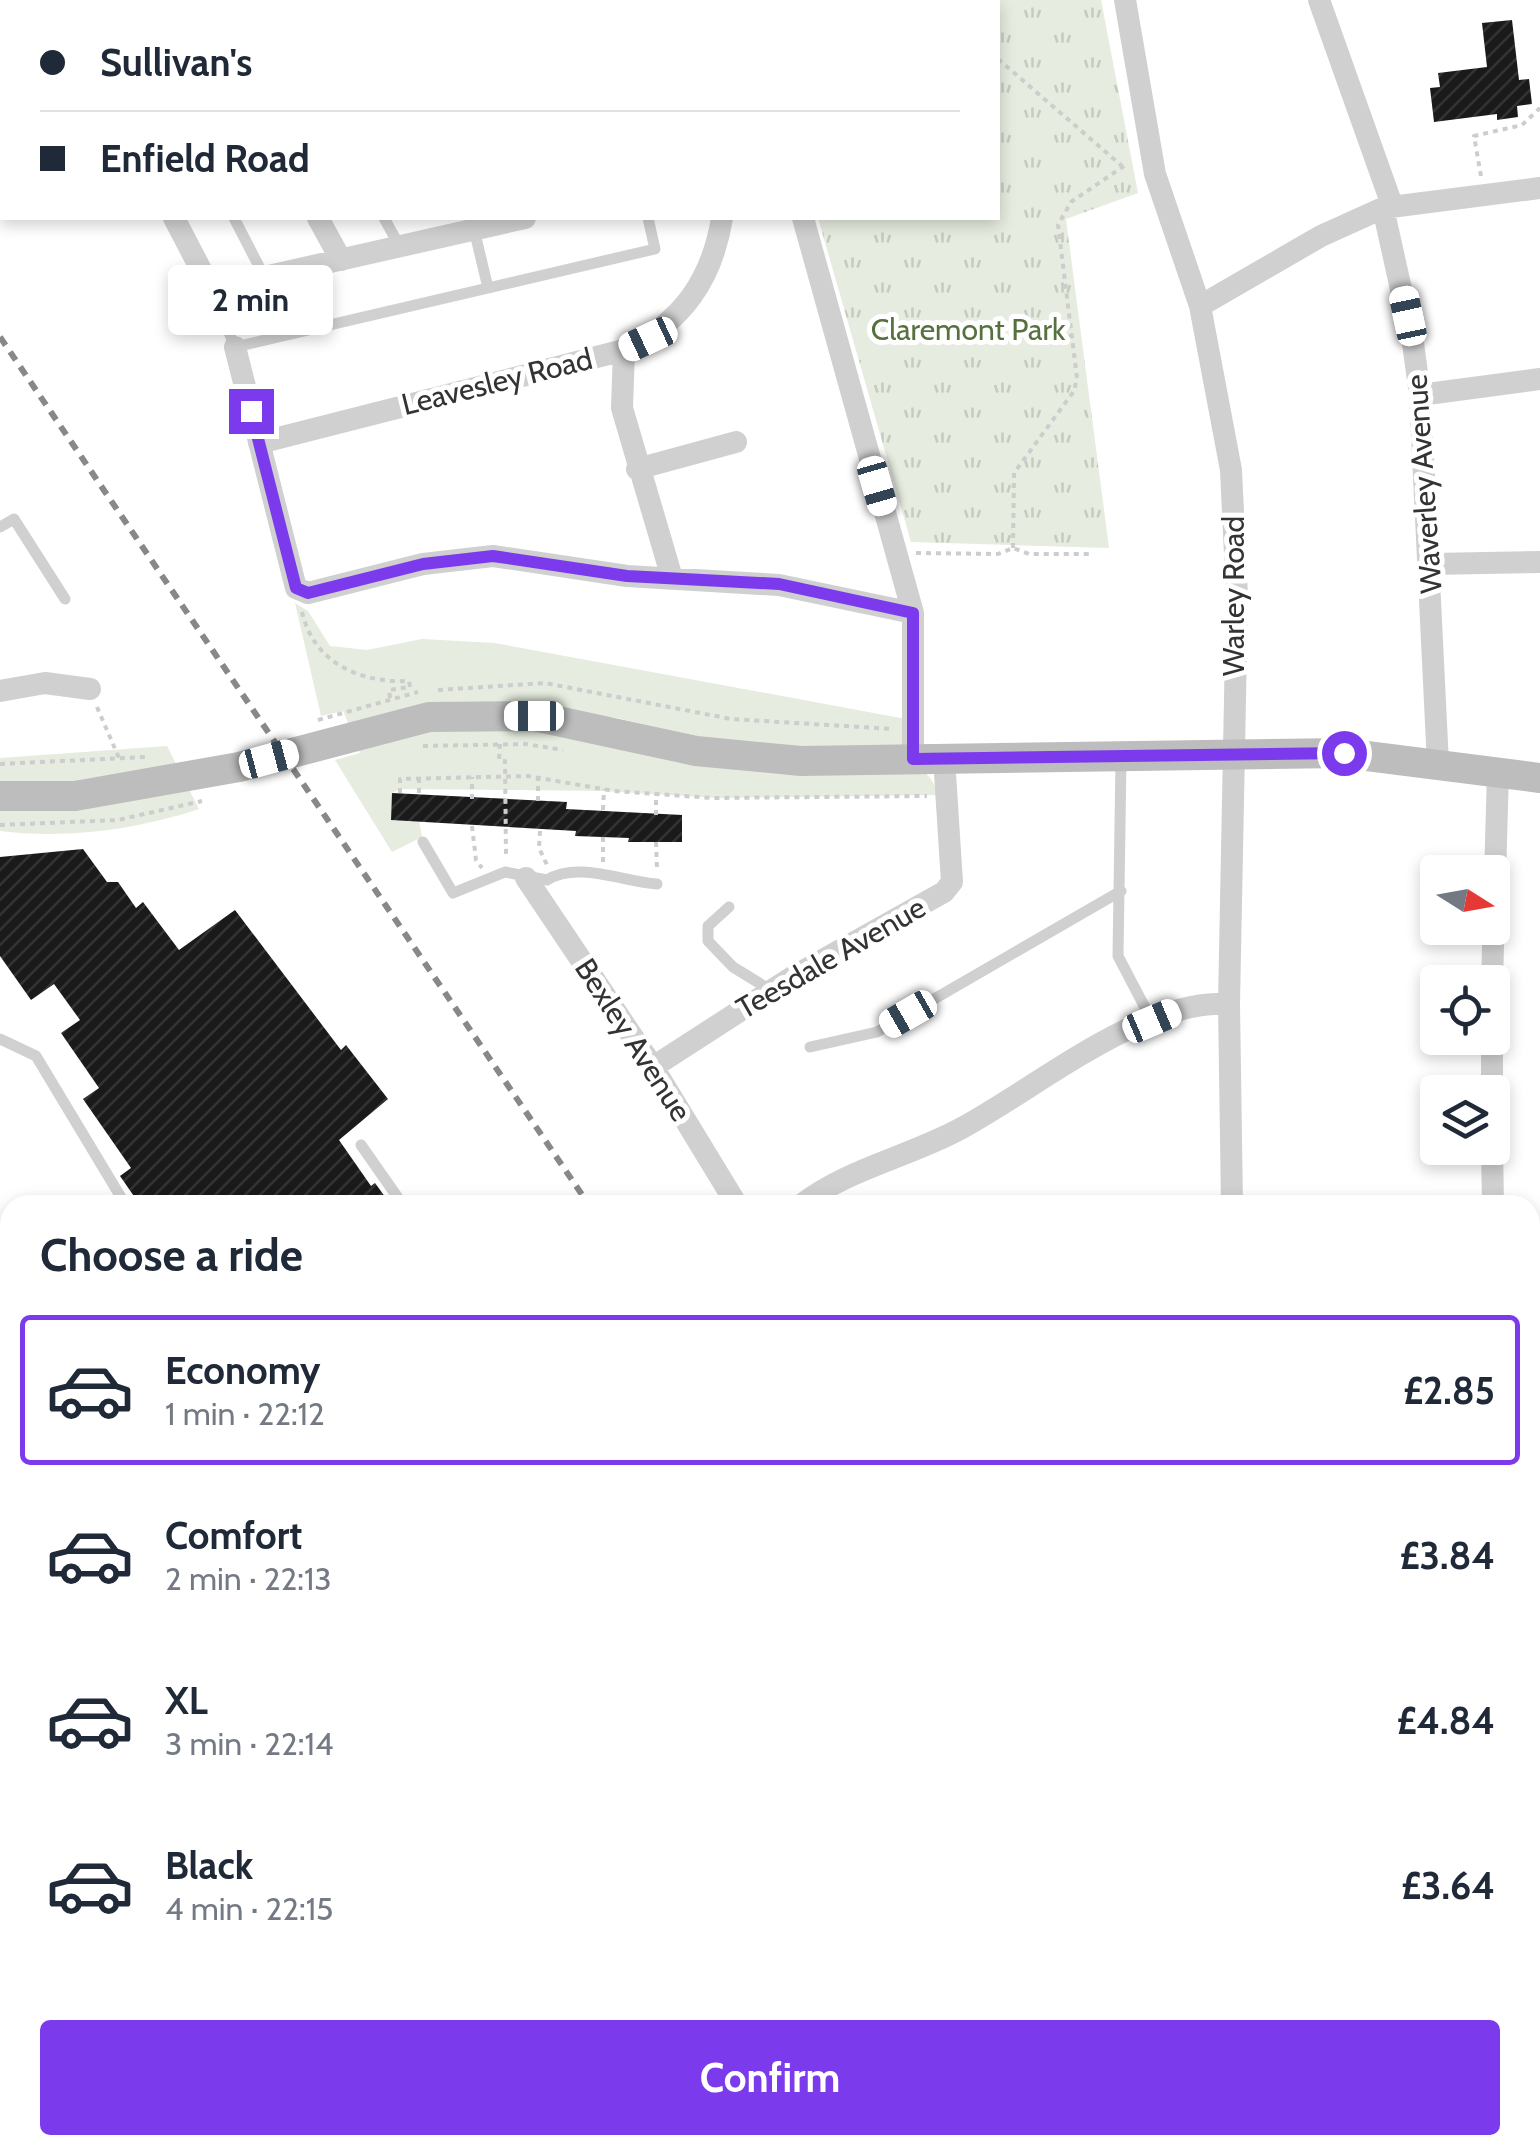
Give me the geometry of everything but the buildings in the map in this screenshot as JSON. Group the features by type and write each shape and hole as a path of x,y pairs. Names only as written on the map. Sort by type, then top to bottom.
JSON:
{"main road":[{"path":"0,796 75,796 239,767 429,716 534,716 726,755 853,763 913,744 944,758 1344,753 1540,778"}],"street":[{"name":"Warley Road","path":"1125,0 1153,160 1200,306 1226,430 1234,504 1232,1195"},
{"name":"Waverley Avenue","path":"1320,0 1387,206 1414,343 1431,564 1438,764"},
{"path":"1200,306 1320,236 1387,206 1540,188"},
{"path":"175,220 212,289 514,220"},
{"path":"319,220 342,260"},
{"name":"Leavesley Road","path":"260,443 624,350 648,339 686,306 710,266 722,220"},
{"path":"804,220 913,613 913,744"},
{"path":"235,347 302,591 423,564 475,557 672,578 779,584 913,613"},
{"path":"624,350 622,408 637,470 672,578"},
{"path":"1420,395 1540,378"},
{"path":"637,470 736,442"},
{"path":"1431,564 1540,562"},
{"path":"0,691 45,683 90,689"},
{"name":"Teesdale Avenue","path":"652,1067 772,991 944,892 952,882 944,758"},
{"path":"1492,965 1498,772"},
{"name":"Bexley Avenue","path":"515,875 652,1067 730,1195"},
{"path":"814,1195 827,1185 961,1129 1071,1063 1152,1021 1210,1003 1230,1004"},
{"path":"1492,1165 1493,1195"}],"lane":[{"path":"235,220 265,278"},
{"path":"385,220 400,246"},
{"path":"212,289 235,347 655,249 648,220"},
{"path":"474,229 488,288"},
{"path":"0,528 14,519 65,599"},
{"path":"1121,755 1118,956 1152,1021"},
{"path":"423,842 454,893 488,875 547,880 560,871 581,869 618,880 657,884"},
{"path":"810,1047 877,1032 1120,891"},
{"path":"729,907 708,926 708,942 733,966 772,991"},
{"path":"0,1039 36,1056 120,1195"},
{"path":"361,1145 396,1195"}],"path":[{"path":"1000,61 1116,166 1153,160"},
{"path":"1484,196 1474,136 1522,125 1540,108"},
{"path":"1013,548 1014,473 1048,420 1074,391 1077,378 1058,226 1070,202 1124,166"},
{"path":"896,553 998,554 1013,548 1029,554 1093,554"},
{"path":"302,591 305,625 334,663 384,682 409,681 410,687 388,690 390,698"},
{"path":"311,724 321,716 390,698 502,683 546,683 731,719 913,744"},
{"path":"90,689 120,758"},
{"path":"500,744 515,875"},
{"path":"413,746 500,744 570,751"},
{"path":"0,764 158,755"},
{"path":"400,793 400,779 504,776 712,798 946,795"},
{"path":"538,777 538,801"},
{"path":"419,793 420,778"},
{"path":"472,778 472,799"},
{"path":"603,810 604,789"},
{"path":"656,794 656,815"},
{"path":"472,826 476,860 488,875"},
{"path":"540,831 545,864 560,871"},
{"path":"656,842 657,884"}],"green space":[{"name":"Claremont Park","path":"1000,0 1101,0 1138,193 1066,219 1109,548 911,542 819,220 1000,220"},
{"path":"295,603 308,611 330,646 367,650 422,639 495,643 906,719 905,747 806,750 719,741 617,718 528,707 348,723 343,711 321,716"},
{"path":"429,717 905,759 930,778 937,795 718,798 604,791 400,789 392,793 391,820 419,821 422,837 392,852 335,760 360,753 353,736"},
{"path":"167,746 199,809 101,831 0,831 0,758"}],"railway":[{"path":"0,337 582,1195"}],"route":[{"path":"251,411 296,588 308,593 423,564 493,556 627,576 732,578 779,584 913,613 913,759 1344,753"}]}
